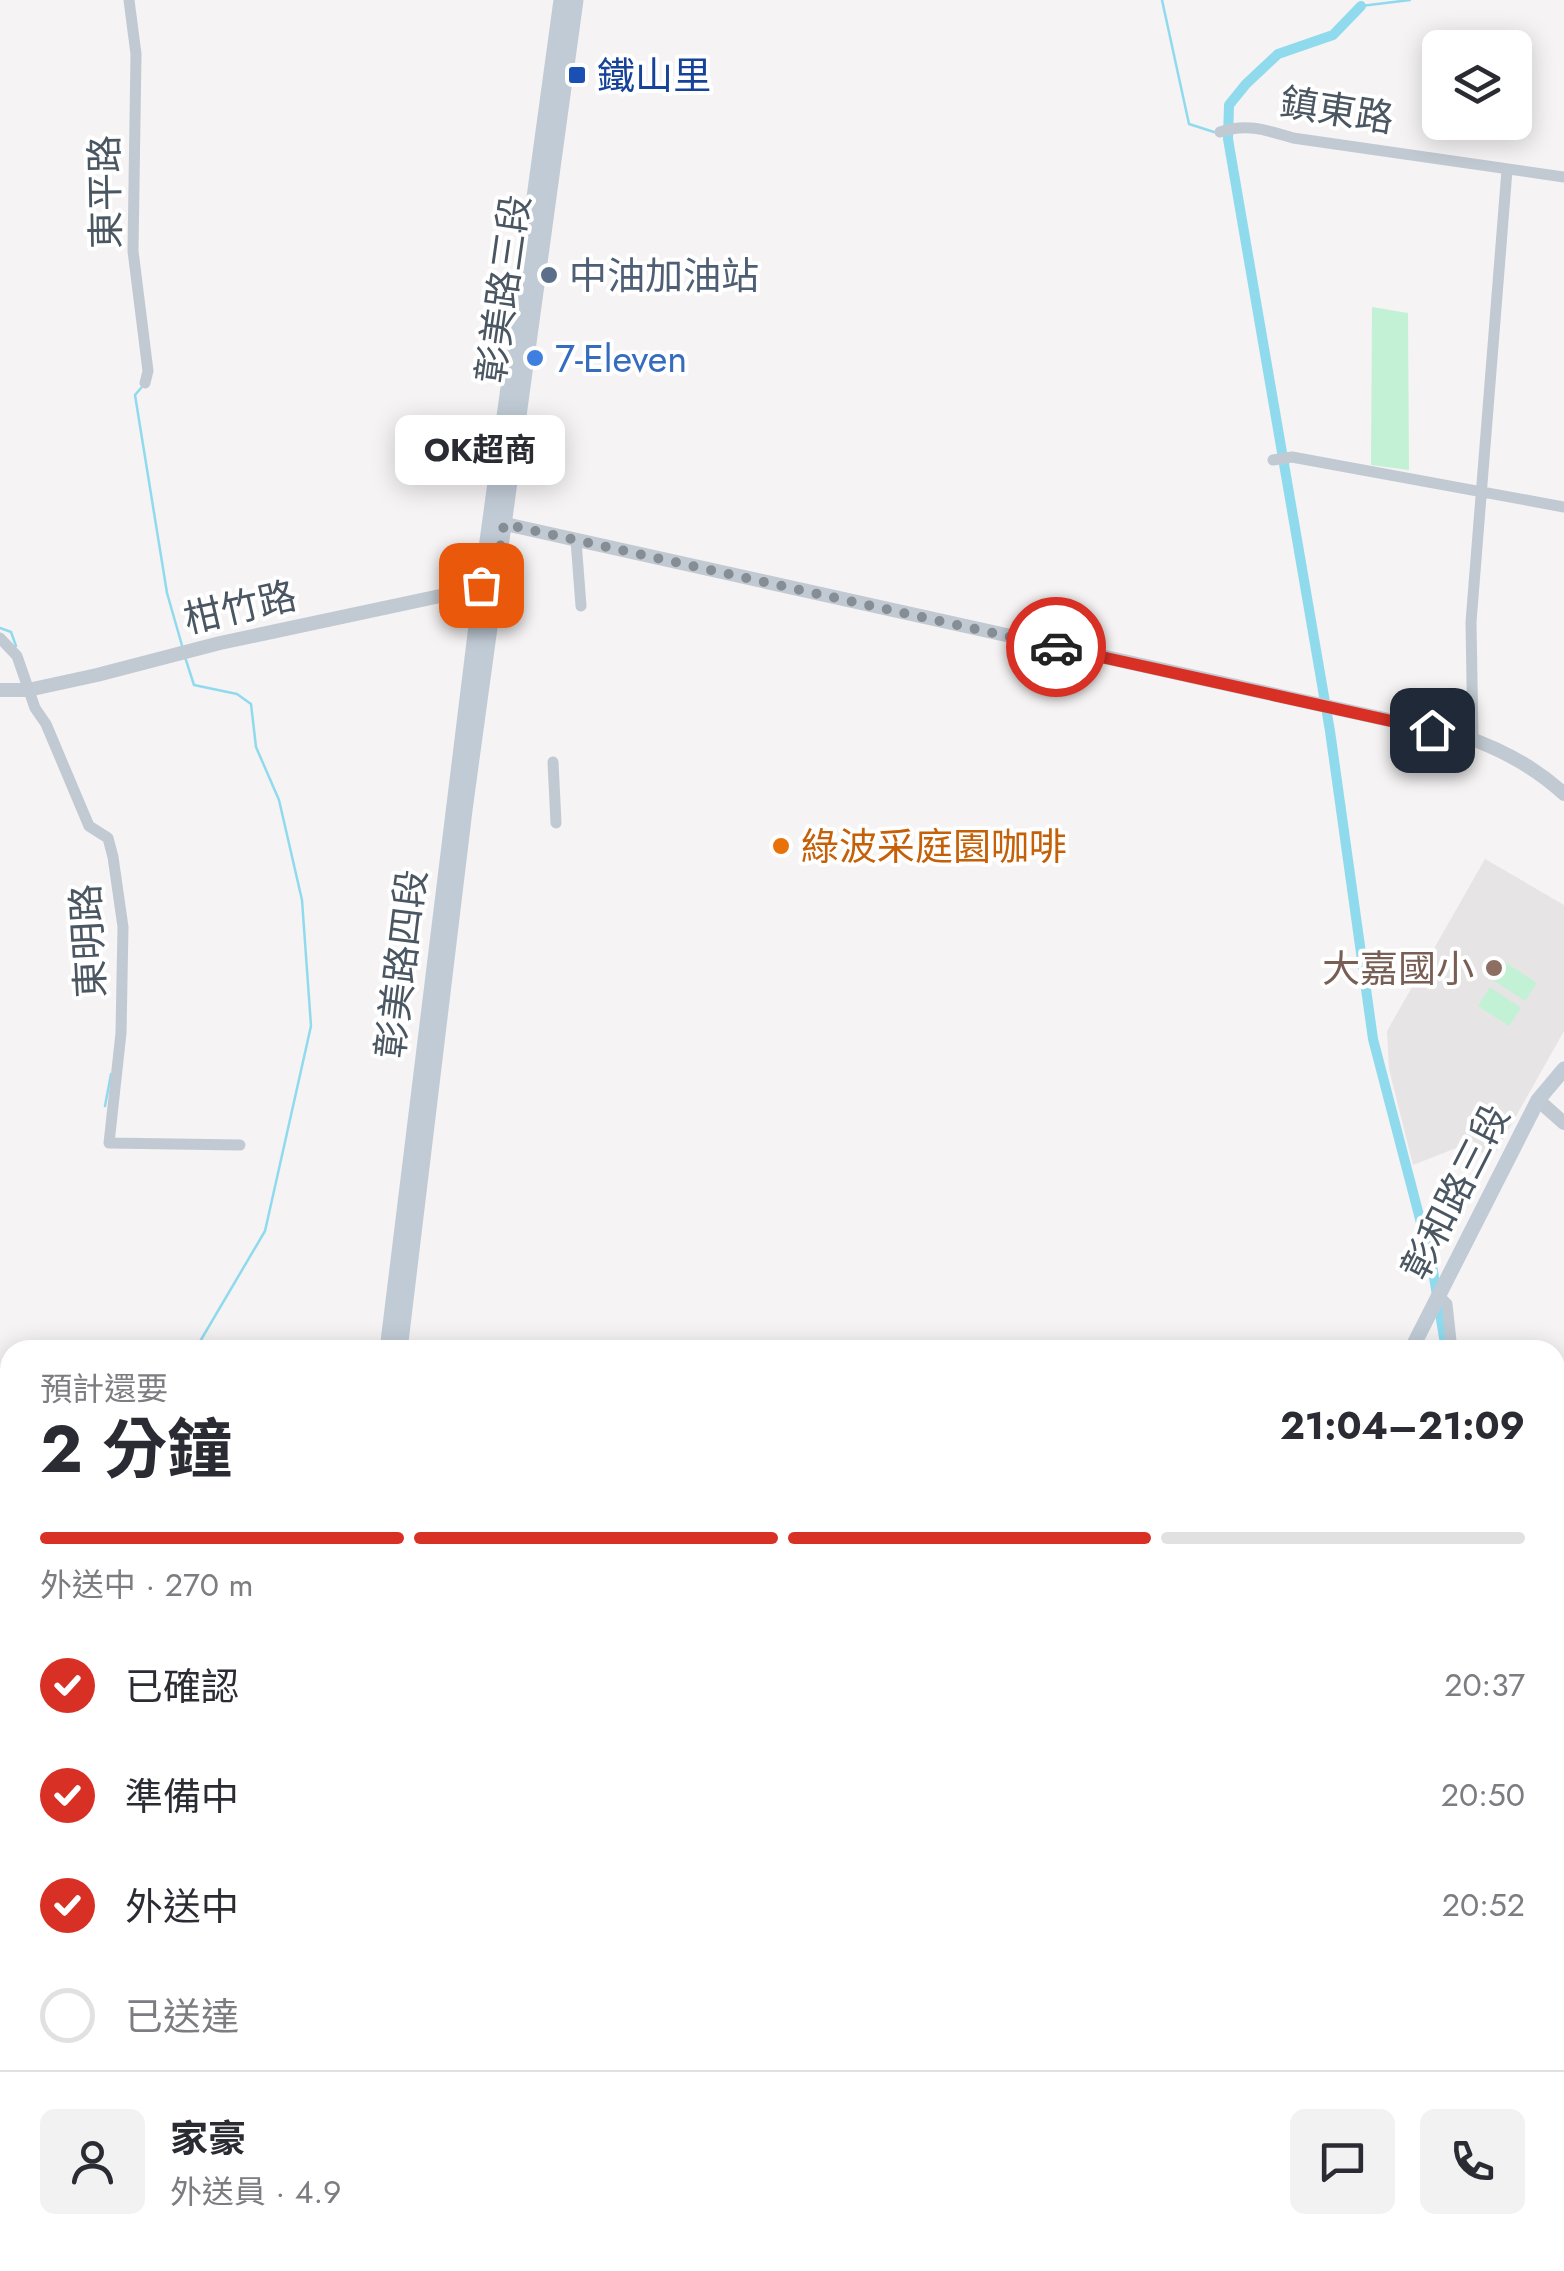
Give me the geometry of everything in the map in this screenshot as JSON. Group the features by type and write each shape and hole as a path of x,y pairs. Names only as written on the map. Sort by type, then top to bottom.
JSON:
{"main road":[{"name":"彰美路三段","path":"497,522 561,0"},
{"name":"彰美路三段","path":"488,586 576,0"},
{"name":"彰美路四段","path":"388,1340 488,586"},
{"name":"彰美路四段","path":"401,1340 488,586"},
{"name":"彰和路三段","path":"1417,1340 1538,1100 1564,1069"}],"street":[{"name":"東平路","path":"130,0 136,54 134,251 148,371 145,383"},
{"name":"鎮東路","path":"1220,132 1239,126 1293,138 1430,154 1564,177"},
{"path":"1473,740 1472,622 1507,170"},
{"path":"1282,459 1480,489 1564,508"},
{"path":"497,522 1473,740 1542,774 1564,793"},
{"path":"576,541 581,606"},
{"name":"柑竹路","path":"0,690 28,690 488,586"},
{"name":"東明路","path":"0,638 17,656 28,690 89,826 108,838 114,857 123,927 122,1018 109,1143 240,1145"},
{"path":"552,762 556,822"},
{"path":"1564,780 1564,793"},
{"path":"1538,1100 1564,1123"},
{"path":"1434,1302 1447,1304 1451,1340"}],"shaded area":[{"name":"大嘉國小","path":"1485,859 1564,905 1564,1031 1489,1164 1474,1141 1413,1165 1389,1069 1387,1031"}],"green space":[{"path":"1372,307 1408,313 1409,470 1371,465"},
{"path":"1505,962 1537,983 1525,1001 1493,980"},
{"path":"1490,987 1521,1008 1509,1026 1478,1006"}],"waterway":[{"path":"1162,0 1189,124 1214,132"},
{"path":"1361,6 1410,0"},
{"path":"1361,6 1333,35 1278,54 1246,84 1229,105 1228,139 1330,731 1373,1039 1432,1265 1444,1340"},
{"path":"141,388 135,395 167,593 183,649"},
{"path":"0,628 11,632 16,646"},
{"path":"185,657 194,685 237,694 251,704 256,747 279,800 302,900 311,1026 265,1231 201,1340"},
{"path":"105,1106 111,1074"}],"way so far":[{"path":"481,585 494,586 504,524 1056,647"}],"place":[{"name":"鐵山里","path":"577,75"},
{"name":"中油加油站","path":"549,275"},
{"name":"7-Eleven","path":"535,358"},
{"name":"OK超商","path":"481,585"},
{"name":"綠波采庭園咖啡","path":"781,846"},
{"name":"大嘉國小","path":"1494,968"}],"route":[{"path":"1056,647 1432,730"}]}
